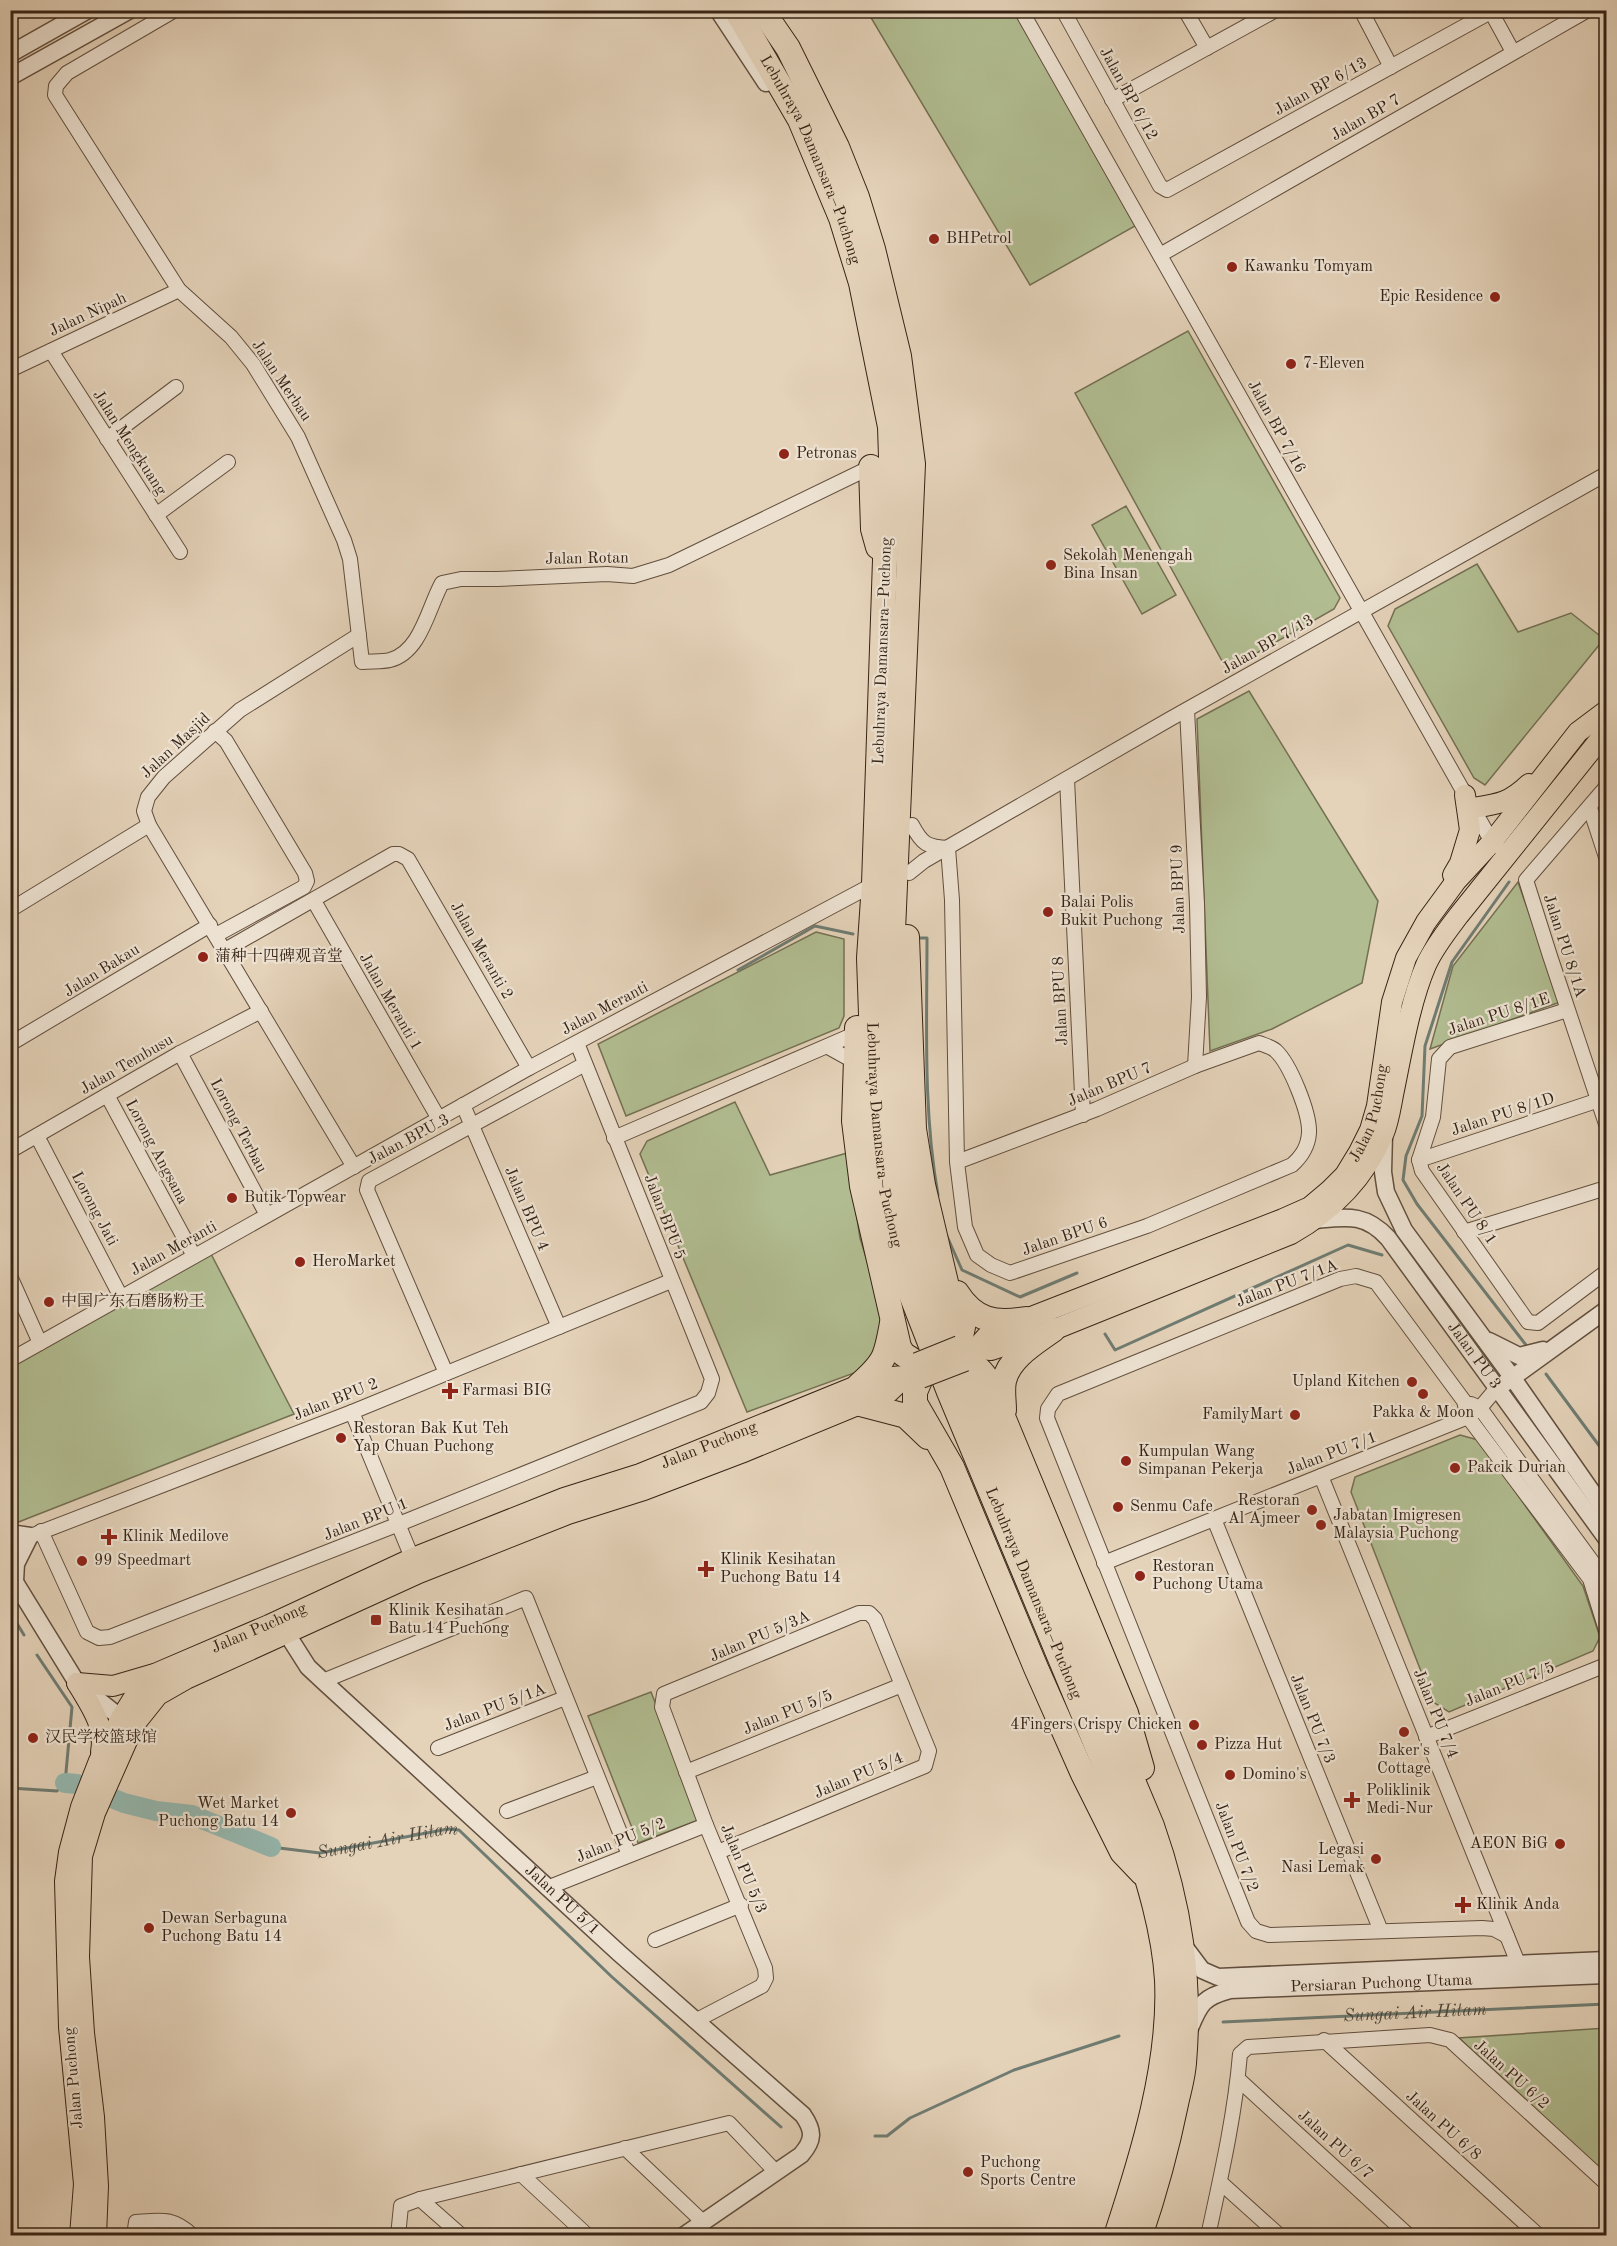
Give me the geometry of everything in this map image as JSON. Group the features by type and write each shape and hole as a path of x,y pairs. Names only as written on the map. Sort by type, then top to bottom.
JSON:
{"highway":[{"name":"Lebuhraya Damansara–Puchong","path":"736,10 800,120 841,218 861,282 890,427 892,487 885,560 874,884 868,958 874,1098 883,1190 903,1274 953,1403 1133,1833 1148,1879 1167,1981 1164,2050 1151,2117 1116,2235"},
{"name":"Lebuhraya Damansara–Puchong","path":"762,10 788,48 837,147 853,187 873,249 899,356 913,464 891,978 895,1104 907,1202 927,1280 966,1384 1152,1826 1170,1881 1182,1943 1186,1983 1184,2065 1170,2134 1140,2235"},
{"path":"872,466 873,529 878,548 885,560"},
{"path":"905,690 912,825 909,873 908,1001 914,1129 923,1185 948,1291 964,1322 966,1352 983,1372 1081,1600 1126,1713 1141,1765 1152,1826"},
{"path":"868,958 857,1007 854,1121 862,1186 899,1347 916,1372 915,1403 952,1467 1083,1774 1122,1852 1148,1879"},
{"path":"943,1267 963,1302 972,1311 984,1318 1003,1322 1026,1319"},
{"path":"892,1318 886,1355 860,1395 906,1416 923,1430 952,1467"},
{"path":"1004,1422 1004,1381 1012,1364 1026,1350 1053,1330"}],"main road":[{"name":"Jalan Puchong","path":"966,1352 991,1350 1053,1330 1310,1207 1345,1175 1370,1130 1377,1106 1392,1002 1406,958 1426,922 1456,881 1492,842 1578,732 1606,711"},
{"name":"Jalan Puchong","path":"80,2235 84,2184 69,2026 65,1881 69,1852 88,1810 103,1768 127,1722 136,1694 157,1674 269,1625 416,1566 644,1490 738,1445 860,1395 886,1377 916,1372 966,1352 986,1337 1026,1319 1197,1262 1291,1234 1315,1220 1338,1202 1353,1185 1384,1134 1407,1031 1426,966 1438,944 1606,734"},
{"path":"1426,922 1460,863 1470,830 1469,801 1501,804 1521,792 1562,753"},
{"name":"Jalan Puchong","path":"127,1722 158,1695 186,1679 287,1634 416,1566"},
{"path":"77,1683 113,1686 157,1674"},
{"path":"77,1683 101,1726 103,1768"},
{"name":"Jalan Puchong","path":"88,1810 82,1856 80,1958 84,2033 94,2117 98,2186 96,2235"}],"street":[{"path":"10,54 88,10"},
{"path":"10,77 130,10"},
{"path":"91,32 102,51 175,10"},
{"path":"718,10 780,105 800,149 826,183"},
{"name":"Jalan BP 7/16","path":"1021,10 1492,842 1508,855"},
{"name":"Jalan BP 6/12","path":"1063,10 1160,186 1167,190"},
{"path":"1185,10 1207,48"},
{"path":"1112,100 1276,10"},
{"path":"1361,10 1391,68"},
{"name":"Jalan BP 7","path":"1160,255 1588,10"},
{"path":"1492,11 1513,52"},
{"name":"Jalan BP 6/13","path":"1167,190 1492,11"},
{"name":"Jalan Merbau","path":"102,51 67,73 56,87 55,95 179,290 231,337 253,364 298,437 344,540 350,559 362,662"},
{"name":"Jalan Nipah","path":"10,370 179,290"},
{"name":"Jalan Mengkuang","path":"51,351 180,552"},
{"path":"107,439 176,387"},
{"path":"156,515 228,462"},
{"name":"Jalan Rotan","path":"362,662 390,660 408,651 419,637 442,583 461,579 607,574 633,576 669,565 872,466"},
{"name":"Jalan BP 7/13","path":"909,873 924,861 1067,778 1606,474"},
{"name":"Jalan Masjid","path":"149,825 144,811 148,797 164,777 240,710 359,635"},
{"name":"Jalan BPU 9","path":"1187,710 1199,997 1195,1066"},
{"path":"213,930 304,887 307,881 305,873 226,741 216,731"},
{"name":"Jalan BPU 8","path":"1067,778 1083,1115"},
{"path":"1606,788 1590,808 1606,857"},
{"name":"Jalan PU 8/1A","path":"1590,808 1526,880 1567,1010 1602,1099 1606,1124"},
{"path":"10,910 149,825 354,1167"},
{"path":"912,825 923,843 931,848 948,848"},
{"name":"Jalan BPU 6","path":"948,848 952,900 957,1162 965,1227 978,1255 991,1265 1010,1273 1147,1226 1292,1165 1304,1153 1309,1132 1304,1109 1291,1074 1275,1050"},
{"name":"Jalan Meranti 2","path":"314,901 393,854 399,854 408,859 530,1068"},
{"name":"Jalan Meranti","path":"10,1360 530,1068 874,884"},
{"path":"225,950 314,901"},
{"name":"Jalan Meranti 1","path":"314,901 439,1119"},
{"name":"Jalan Bakau","path":"10,1044 213,930"},
{"name":"Jalan PU 8/1E","path":"1443,1054 1450,1047 1567,1010"},
{"name":"Jalan Tembusu","path":"10,1150 180,1053 261,1011"},
{"path":"614,1138 857,1033"},
{"name":"Jalan BPU 5","path":"577,1043 712,1379 708,1393 701,1402"},
{"name":"Jalan BPU 7","path":"957,1162 1083,1115 1195,1066 1259,1043 1275,1050"},
{"path":"828,1047 855,1066"},
{"name":"Lorong Terbau","path":"180,1053 267,1215"},
{"name":"Jalan PU 8/1","path":"1443,1054 1439,1059 1433,1117 1419,1160 1422,1171 1528,1322 1538,1323 1606,1272"},
{"name":"Jalan BPU 3","path":"446,1373 367,1190 369,1181 585,1064"},
{"name":"Lorong Angsana","path":"107,1095 194,1256"},
{"name":"Jalan PU 8/1D","path":"1419,1160 1602,1099"},
{"name":"Jalan BPU 4","path":"463,1105 559,1327"},
{"name":"Jalan PU 3","path":"1384,1134 1383,1172 1386,1192 1404,1230 1512,1377 1606,1512"},
{"name":"Lorong Jati","path":"38,1136 121,1297"},
{"path":"1464,1232 1606,1188"},
{"name":"Jalan PU 3","path":"1315,1220 1349,1217 1376,1225 1388,1238 1606,1538"},
{"path":"10,1276 40,1342"},
{"name":"Jalan PU 7/1A","path":"1104,1563 1047,1418 1048,1409 1058,1394 1340,1279 1356,1276 1376,1282 1464,1401 1468,1417 1590,1579 1606,1630"},
{"name":"Jalan BPU 2","path":"10,1544 352,1412 671,1281"},
{"path":"1496,1389 1606,1310"},
{"path":"1484,1339 1519,1356 1552,1348"},
{"path":"1542,1419 1532,1390 1531,1378 1534,1370 1552,1348"},
{"name":"Jalan PU 7/1","path":"1104,1563 1468,1417 1480,1408 1496,1389"},
{"path":"1464,1401 1480,1408 1599,1571 1606,1589"},
{"name":"Jalan BPU 1","path":"36,1533 68,1587 87,1632 99,1638 110,1637 701,1402"},
{"path":"352,1412 416,1566"},
{"name":"Jalan PU 7/4","path":"1321,1476 1518,1963"},
{"name":"Jalan PU 7/3","path":"1214,1519 1381,1931"},
{"path":"10,1533 36,1533"},
{"path":"36,1533 18,1555 13,1578 77,1683 127,1722"},
{"name":"Jalan PU 7/2","path":"1104,1563 1248,1922 1257,1931 1269,1935 1482,1928 1494,1929 1507,1936"},
{"path":"323,1682 526,1599 629,1855"},
{"name":"Jalan PU 5/3A","path":"664,1694 859,1613 869,1613"},
{"name":"Jalan PU 5/4","path":"718,1852 925,1766 929,1759 929,1751 875,1619 869,1613"},
{"name":"Jalan PU 5/1","path":"287,1634 308,1667 323,1682 547,1888 803,2115 813,2136 808,2147 801,2155 775,2171"},
{"name":"Jalan PU 7/5","path":"1426,1737 1606,1665"},
{"name":"Jalan PU 5/5","path":"686,1772 902,1685"},
{"name":"Jalan PU 5/3","path":"664,1694 662,1707 706,1825 741,1905 765,1968 766,1978 762,1986 695,2021"},
{"name":"Jalan PU 5/1A","path":"438,1748 565,1698"},
{"path":"507,1810 597,1777"},
{"name":"Jalan PU 5/2","path":"547,1888 706,1825"},
{"path":"655,1940 741,1905"},
{"path":"1482,1928 1491,1922 1496,1910"},
{"name":"Persiaran Puchong Utama","path":"1182,1943 1202,1970 1218,1977 1606,1960"},
{"name":"Persiaran Puchong Utama","path":"1185,2040 1198,2007 1212,1995 1230,1990 1606,1975"},
{"name":"Jalan PU 6/2","path":"1208,2235 1220,2182 1238,2079 1240,2054 1248,2047 1324,2040 1430,2035 1450,2040 1606,2182"},
{"name":"Jalan PU 6/8","path":"1324,2040 1539,2235"},
{"name":"Jalan PU 6/7","path":"1238,2079 1409,2235"},
{"path":"398,2235 400,2206 420,2199 729,2123 775,2171 683,2235"},
{"path":"625,2148 703,2222"},
{"path":"521,2174 588,2235"},
{"path":"1220,2182 1280,2235"},
{"path":"420,2199 462,2235"},
{"path":"134,2235 136,2222 165,2219 180,2224 193,2235"},
{"path":"10,2232 17,2235"}],"green space":[{"path":"867,11 1016,11 1135,226 1030,285"},
{"path":"1188,331 1340,598 1334,609 1227,670 1075,393"},
{"path":"1126,506 1176,595 1142,614 1092,525"},
{"path":"1477,564 1518,632 1571,613 1604,639 1485,785 1474,778 1388,626 1395,609"},
{"path":"1249,691 1378,901 1362,983 1272,1029 1210,1051 1197,719"},
{"path":"1518,882 1560,1002 1430,1049 1453,966"},
{"path":"816,932 844,939 844,1016 839,1028 626,1116 598,1044"},
{"path":"735,1102 770,1175 847,1153 860,1238 883,1313 884,1337 868,1368 747,1412 640,1154 647,1141"},
{"path":"210,1252 294,1414 16,1523 11,1513 11,1365"},
{"path":"1460,1435 1478,1440 1583,1586 1600,1637 1593,1651 1449,1712 1433,1702 1351,1492 1355,1477"},
{"path":"651,1692 701,1819 638,1843 588,1716"},
{"path":"1606,2028 1606,2174 1459,2038"}],"waterway":[{"path":"1509,882 1452,962 1425,1046 1422,1116 1406,1156 1403,1180 1417,1204 1526,1345"},
{"path":"738,970 815,926 853,934"},
{"path":"917,938 927,938 928,1099 938,1195"},
{"path":"946,1234 962,1270 1020,1297 1077,1273"},
{"path":"1105,1334 1115,1350 1348,1245 1382,1255"},
{"path":"1546,1374 1606,1455"},
{"name":"Sungai Air Hitam","path":"10,1612 24,1635"},
{"name":"Sungai Air Hitam","path":"10,1788 57,1791 65,1783 72,1707 37,1655"},
{"name":"Sungai Air Hitam","path":"65,1783 77,1784 124,1803 156,1811 192,1815 271,1847"},
{"name":"Sungai Air Hitam","path":"271,1847 320,1853 448,1829 459,1830 612,1977 781,2127"},
{"name":"Sungai Air Hitam","path":"1223,2022 1606,2004"},
{"name":"Sungai Air Hitam","path":"875,2136 887,2136 910,2118 1014,2070 1119,2036"}],"place":[{"name":"BHPetrol","path":"934,239"},
{"name":"Kawanku Tomyam","path":"1232,267"},
{"name":"Epic Residence","path":"1495,297"},
{"name":"7-Eleven","path":"1291,364"},
{"name":"Petronas","path":"784,454"},
{"name":"Sekolah Menengah Bina Insan","path":"1051,565"},
{"name":"Balai Polis Bukit Puchong","path":"1048,912"},
{"name":"蒲种十四碑观音堂","path":"203,957"},
{"name":"Butik Topwear","path":"232,1198"},
{"name":"HeroMarket","path":"300,1262"},
{"name":"中国广东石磨肠粉王","path":"49,1302"},
{"name":"Upland Kitchen","path":"1412,1382"},
{"name":"Farmasi BIG","path":"450,1391"},
{"name":"Pakka & Moon","path":"1423,1394"},
{"name":"FamilyMart","path":"1295,1415"},
{"name":"Restoran Bak Kut Teh Yap Chuan Puchong","path":"341,1438"},
{"name":"Kumpulan Wang Simpanan Pekerja","path":"1126,1461"},
{"name":"Pakcik Durian","path":"1455,1468"},
{"name":"Senmu Cafe","path":"1118,1507"},
{"name":"Restoran Al Ajmeer","path":"1312,1510"},
{"name":"Jabatan Imigresen Malaysia Puchong","path":"1321,1525"},
{"name":"Klinik Medilove","path":"109,1537"},
{"name":"99 Speedmart","path":"82,1561"},
{"name":"Klinik Kesihatan Puchong Batu 14","path":"706,1569"},
{"name":"Restoran Puchong Utama","path":"1140,1576"},
{"name":"Klinik Kesihatan Batu 14 Puchong","path":"376,1620"},
{"name":"4Fingers Crispy Chicken","path":"1194,1725"},
{"name":"Baker's Cottage","path":"1404,1732"},
{"name":"汉民学校篮球馆","path":"33,1738"},
{"name":"Pizza Hut","path":"1202,1745"},
{"name":"Domino's","path":"1230,1775"},
{"name":"Poliklinik Medi-Nur","path":"1352,1800"},
{"name":"Wet Market Puchong Batu 14","path":"291,1813"},
{"name":"AEON BiG","path":"1560,1844"},
{"name":"Legasi Nasi Lemak","path":"1376,1859"},
{"name":"Klinik Anda","path":"1463,1905"},
{"name":"Dewan Serbaguna Puchong Batu 14","path":"149,1928"},
{"name":"Puchong Sports Centre","path":"968,2172"}]}
